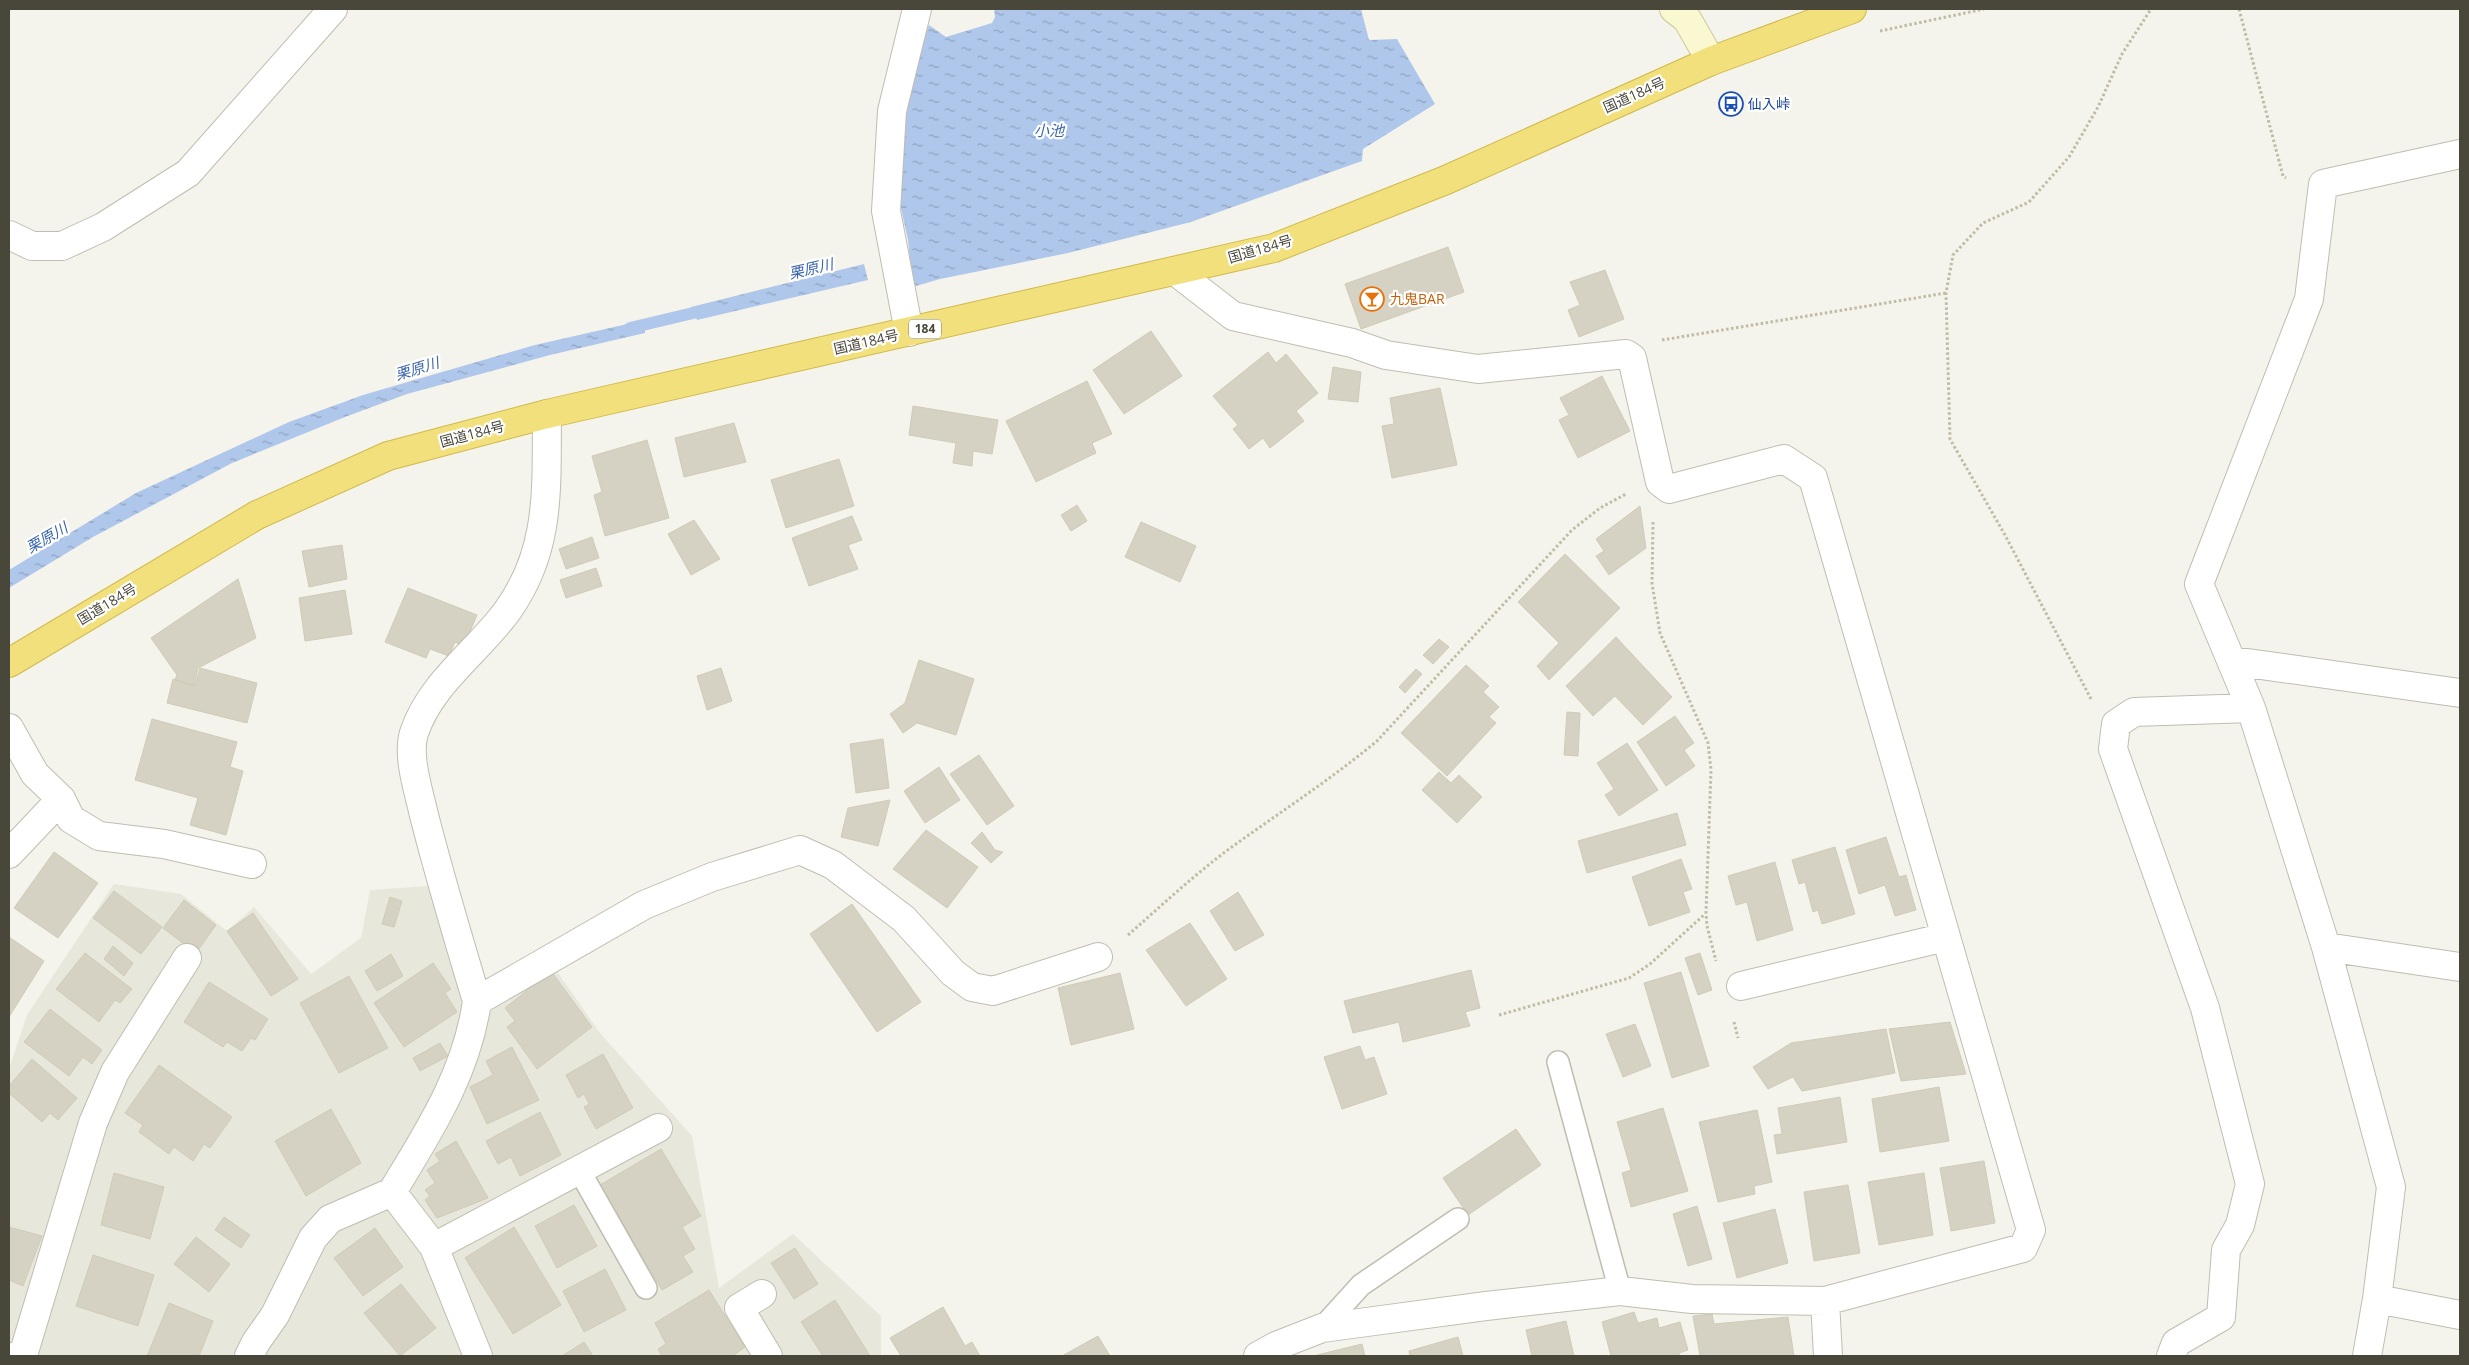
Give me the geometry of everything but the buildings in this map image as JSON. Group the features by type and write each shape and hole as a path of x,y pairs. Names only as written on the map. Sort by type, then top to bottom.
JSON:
{"highway":[{"name":"国道184号","path":"9,663 257,515 388,456 547,414 1274,248 1446,180 1711,61 1852,9"}],"street":[{"path":"9,235 32,246 62,246 103,227 188,172 332,9"},
{"path":"909,332 886,211 892,111 917,9"},
{"path":"1674,9 1687,18 1711,61"},
{"path":"2367,1356 2377,1300 2391,1187 2326,947 2251,708 2233,661 2199,584 2309,299 2322,184 2460,154"},
{"path":"1176,271 1233,316 1352,343 1386,355 1478,369 1626,354 1632,358 1660,482 1669,489 1784,459 1813,478 2031,1230 2024,1248 1825,1301 1692,1299 1620,1291 1486,1306 1322,1328 1276,1346 1258,1356"},
{"path":"249,1356 256,1342 275,1315 313,1238 330,1219 392,1192 425,1138 458,1076 474,1020 477,1001 434,854 413,769 414,734 428,705 444,682 508,611 530,572 544,524 547,414"},
{"path":"2233,661 2460,693"},
{"path":"2171,1356 2176,1342 2221,1317 2226,1250 2240,1225 2250,1184 2205,1008 2113,749 2116,724 2134,712 2251,708"},
{"path":"9,728 35,774 61,800 71,819 99,836 164,844 252,864"},
{"path":"9,854 61,800"},
{"path":"477,1001 644,905 712,877 800,850 833,865 904,919 953,972 972,986 994,991 1098,957"},
{"path":"1741,986 1946,937"},
{"path":"2326,947 2460,967"},
{"path":"25,1355 93,1123 115,1072 188,958"},
{"path":"434,1247 658,1128"},
{"path":"392,1192 434,1247 478,1356"},
{"path":"762,1294 739,1308 768,1356"},
{"path":"2377,1300 2460,1316"},
{"path":"1825,1301 1828,1356"}],"lane":[{"path":"1558,1062 1620,1291"},
{"path":"579,1170 646,1288"},
{"path":"1322,1328 1361,1285 1458,1219"}],"path":[{"path":"1880,31 1984,9"},
{"path":"2116,724 2092,700 2005,535 1950,439 1946,293 1953,255 1983,223 2029,202 2070,157 2098,107 2122,54 2151,9"},
{"path":"2239,9 2283,176 2300,186 2322,184"},
{"path":"1629,356 1645,343 1946,293"},
{"path":"1098,957 1110,951 1186,883 1228,850 1343,769 1377,741 1572,530 1600,508 1633,490"},
{"path":"1653,519 1652,583 1660,633 1708,743 1711,770 1706,913 1707,926 1717,964"},
{"path":"1499,1015 1630,978 1650,964 1706,913"},
{"path":"1733,1019 1738,1038"}],"shaded area":[{"path":"114,884 181,894 227,931 254,907 311,974 361,938 370,890 443,885 477,1001 549,960 600,1033 692,1136 719,1288 793,1234 881,1316 881,1356 9,1356 9,1069 27,1015"}],"water":[{"name":"小池","path":"994,9 1361,9 1369,40 1397,39 1435,104 1363,149 1362,161 1191,222 1068,253 940,279 916,286 912,279 908,240 894,177 920,46 929,25 946,37 992,23 995,17"},
{"path":"864,264 868,280 697,320 691,307"},
{"path":"645,320 645,333 550,355 407,394 232,463 93,537 9,588 9,570 136,493 289,422 363,395 535,345"}],"waterway":[{"name":"栗原川","path":"630,328 710,309"}],"place":[{"name":"仙入峠","path":"1731,104"},
{"name":"九鬼BAR","path":"1372,299"}]}
